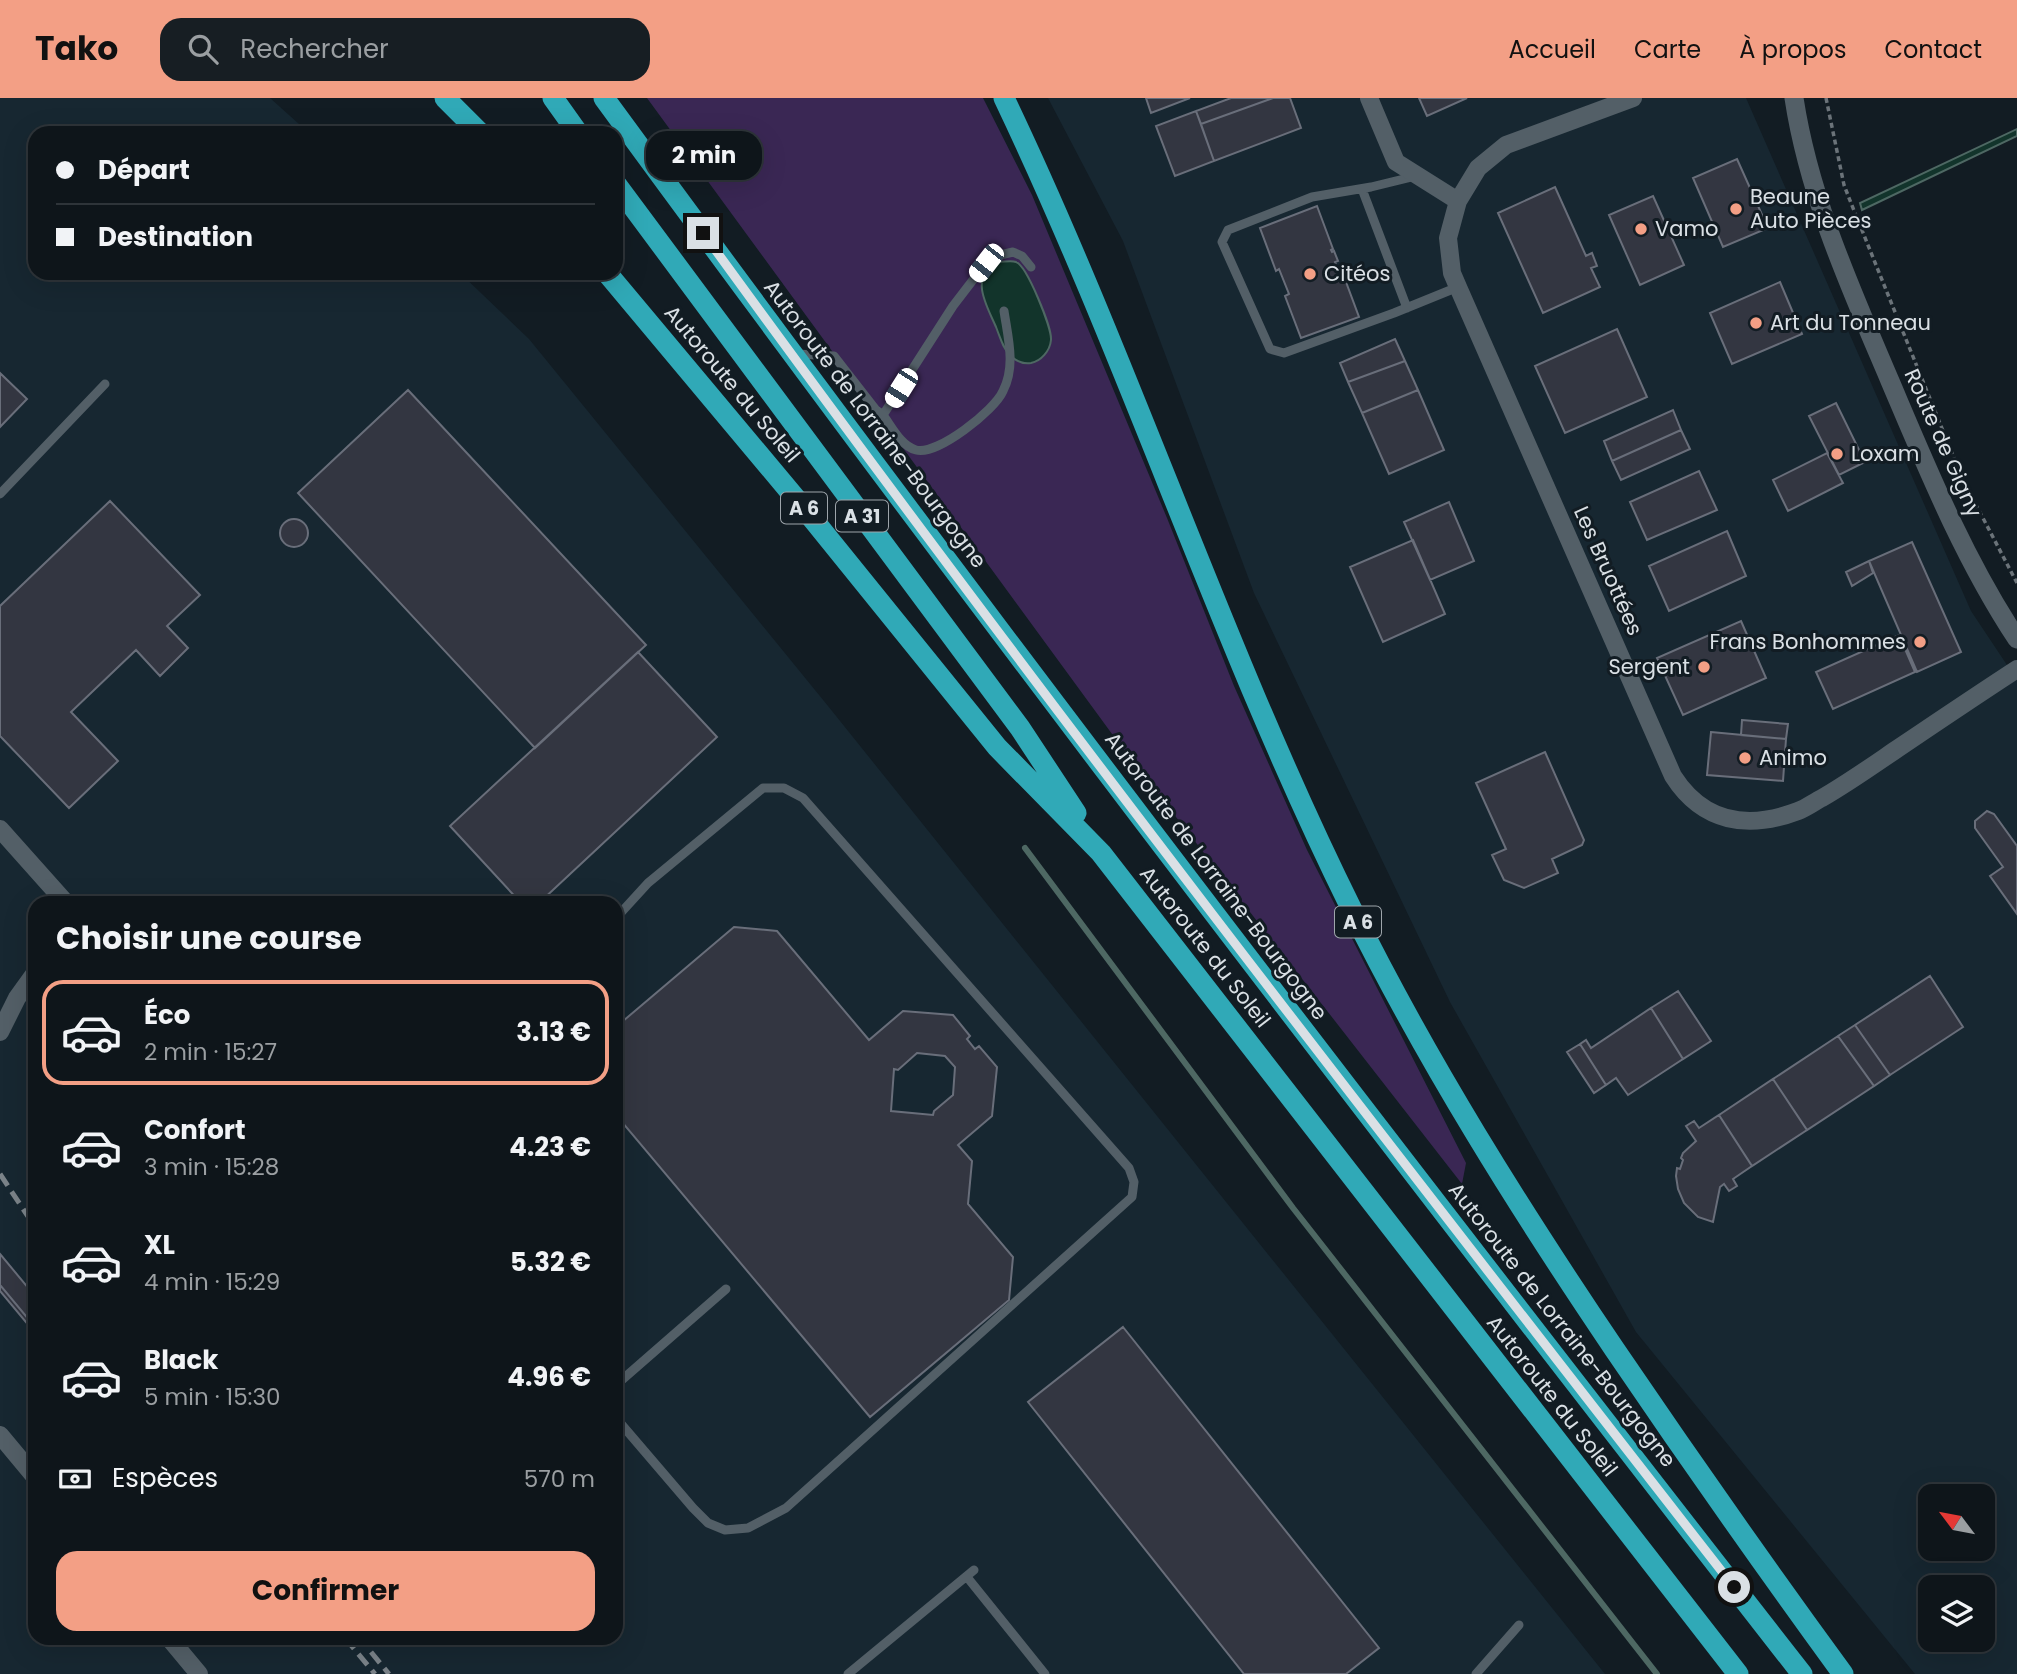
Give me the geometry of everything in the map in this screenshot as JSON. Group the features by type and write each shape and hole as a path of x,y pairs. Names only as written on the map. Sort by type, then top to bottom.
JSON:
{"highway":[{"path":"445,98 473,126"},
{"path":"553,98 573,126"},
{"name":"Autoroute de Lorraine-Bourgogne","path":"604,98 1036,680 1802,1674"},
{"name":"A 6","path":"1004,98 1088,287 1283,762 1338,882 1386,977 1464,1115 1548,1249 1678,1442 1843,1674"},
{"name":"A 31","path":"623,194 1020,728 1101,853"},
{"name":"Autoroute du Soleil","path":"613,280 799,502 998,747 1101,853 1738,1674"}],"street":[{"path":"1369,98 1396,162 1458,201"},
{"name":"Les Bruottées","path":"1633,98 1506,145 1478,167 1458,201 1448,238 1452,273 1673,776 1682,791 1696,804 1716,816 1737,821 1770,820 1800,810 1833,792 2017,669"},
{"name":"Route de Gigny","path":"1794,98 1806,158 1820,206 1850,286 1909,426 1966,550 2017,639"},
{"path":"0,829 60,896"},
{"path":"0,1032 28,983"},
{"path":"0,1435 28,1469"},
{"path":"175,1645 199,1674"}],"lane":[{"path":"1418,176 1312,197 1228,230 1222,242 1270,349 1284,353 1458,287"},
{"path":"1363,188 1407,308"},
{"path":"883,415 953,306 986,263 996,256 1013,252 1022,256 1031,267"},
{"path":"792,354 834,356 906,446 924,451 942,444 986,412 1003,391 1011,356 1004,311"},
{"path":"0,494 105,384"},
{"path":"623,910 648,883 763,788 784,788 803,798 1129,1168 1134,1182 1132,1197 786,1508 748,1528 725,1530 708,1523 623,1426"},
{"path":"623,1379 726,1289"},
{"path":"848,1674 970,1573 1045,1674"},
{"path":"1476,1674 1519,1625"}],"path":[{"path":"1826,98 1850,204 1962,478 2017,583"}],"shaded area":[{"path":"0,98 270,98 301,126 28,126 28,280 467,280 529,339 828,706 1605,1674 0,1674"},
{"path":"647,98 983,98 1032,195 1234,686 1307,850 1466,1163 1462,1184 1123,749"},
{"path":"1048,98 1746,98 1971,611 2017,680 2017,1674 1915,1674 1636,1332 1450,1002 1254,593 1123,241"},
{"path":"2017,129 2017,136 1862,210 1860,203"},
{"path":"1014,261 1021,266 1043,311 1051,340 1047,352 1035,362 1020,362 1008,353 985,301 982,292 984,275 1000,262"}],"building":[{"path":"1146,98 1190,98 1151,113"},
{"path":"1231,98 1273,98 1201,124 1196,111"},
{"path":"1273,98 1290,98 1301,128 1214,161 1201,124"},
{"path":"1419,98 1467,98 1427,116"},
{"path":"1196,111 1214,161 1175,176 1156,126"},
{"path":"1737,159 1768,228 1723,247 1693,178"},
{"path":"1555,187 1586,256 1592,253 1597,266 1591,268 1600,287 1543,313 1498,213"},
{"path":"1653,196 1684,265 1640,285 1609,215"},
{"path":"1317,206 1333,249 1331,250 1338,261 1335,262 1340,275 1343,274 1359,317 1301,338 1285,296 1289,294 1279,269 1276,271 1260,228"},
{"name":"Art du Tonneau","path":"1780,282 1802,334 1732,364 1710,313"},
{"path":"1617,329 1647,397 1565,433 1535,366"},
{"path":"1395,339 1405,361 1348,382 1340,363"},
{"path":"1405,361 1418,390 1362,413 1348,382"},
{"path":"0,373 27,399 0,427"},
{"path":"408,390 646,645 535,748 298,493"},
{"path":"1418,390 1444,450 1389,474 1362,413"},
{"path":"1836,403 1865,462 1839,475 1809,416"},
{"path":"1673,410 1681,430 1612,461 1604,441"},
{"path":"1681,430 1690,449 1621,480 1612,461"},
{"path":"1827,453 1843,483 1788,511 1773,480"},
{"path":"1699,471 1717,510 1647,540 1630,502"},
{"path":"110,501 200,595 167,626 188,648 160,676 136,650 71,712 118,761 69,808 0,736 0,606"},
{"path":"1449,502 1474,561 1430,580 1404,522"},
{"path":"294,519 304,523 308,533 304,543 294,547 284,543 280,533 284,523"},
{"path":"1727,531 1746,576 1669,611 1649,566"},
{"path":"1413,540 1445,614 1383,642 1350,567"},
{"path":"1912,542 1961,652 1917,672 1869,561"},
{"path":"1869,561 1873,573 1852,586 1846,572"},
{"path":"1741,621 1766,678 1683,715 1657,658"},
{"path":"1899,635 1915,672 1833,709 1816,672"},
{"path":"638,652 717,737 547,896 515,896 450,826"},
{"path":"1742,720 1788,724 1786,739 1741,735"},
{"path":"1711,732 1786,739 1783,781 1707,775"},
{"path":"1545,752 1584,840 1582,845 1552,859 1558,873 1524,888 1504,880 1492,855 1506,849 1476,783"},
{"path":"1987,811 1994,814 2017,846 2017,914 1990,876 2003,867 1975,828 1975,821"},
{"path":"734,927 777,931 869,1040 903,1011 953,1015 970,1036 967,1039 975,1049 979,1046 997,1067 992,1116 958,1145 972,1161 968,1204 1013,1257 1009,1300 870,1417 623,1123 623,1021","holes":["917,1053 945,1056 955,1067 953,1095 934,1111 933,1115 891,1111 894,1069 898,1070"]},
{"path":"1930,976 1963,1027 1890,1075 1855,1025"},
{"path":"1678,991 1711,1041 1683,1059 1651,1008"},
{"path":"1651,1008 1683,1059 1628,1095 1616,1078 1606,1085 1580,1044 1586,1040 1591,1048"},
{"path":"1855,1025 1890,1075 1874,1086 1838,1036"},
{"path":"1838,1036 1874,1086 1807,1130 1773,1079"},
{"path":"1580,1044 1606,1085 1594,1093 1567,1052"},
{"path":"1773,1079 1807,1130 1752,1166 1719,1115"},
{"path":"1719,1115 1752,1166 1733,1179 1737,1186 1729,1191 1724,1184 1720,1187 1713,1222 1698,1217 1684,1203 1676,1176 1683,1153 1696,1141 1686,1126 1694,1121 1699,1128"},
{"path":"0,1254 28,1288 28,1319 0,1285"},
{"path":"0,1285 28,1319 28,1325 0,1291"},
{"path":"1123,1327 1379,1648 1346,1674 1244,1674 1028,1402"}],"waterway":[{"path":"1025,848 1293,1208 1657,1674"}],"railway":[{"path":"0,1174 28,1216"},
{"path":"351,1645 375,1674"},
{"path":"371,1652 389,1674"}],"place":[{"name":"Beaune Auto Pièces","path":"1736,209"},
{"name":"Vamo","path":"1641,229"},
{"name":"Citéos","path":"1310,274"},
{"name":"Art du Tonneau","path":"1756,323"},
{"name":"Loxam","path":"1837,454"},
{"name":"Frans Bonhommes","path":"1920,642"},
{"name":"Sergent","path":"1704,667"},
{"name":"Animo","path":"1745,758"}],"route":[{"path":"703,233 1146,825 1734,1587"}]}
